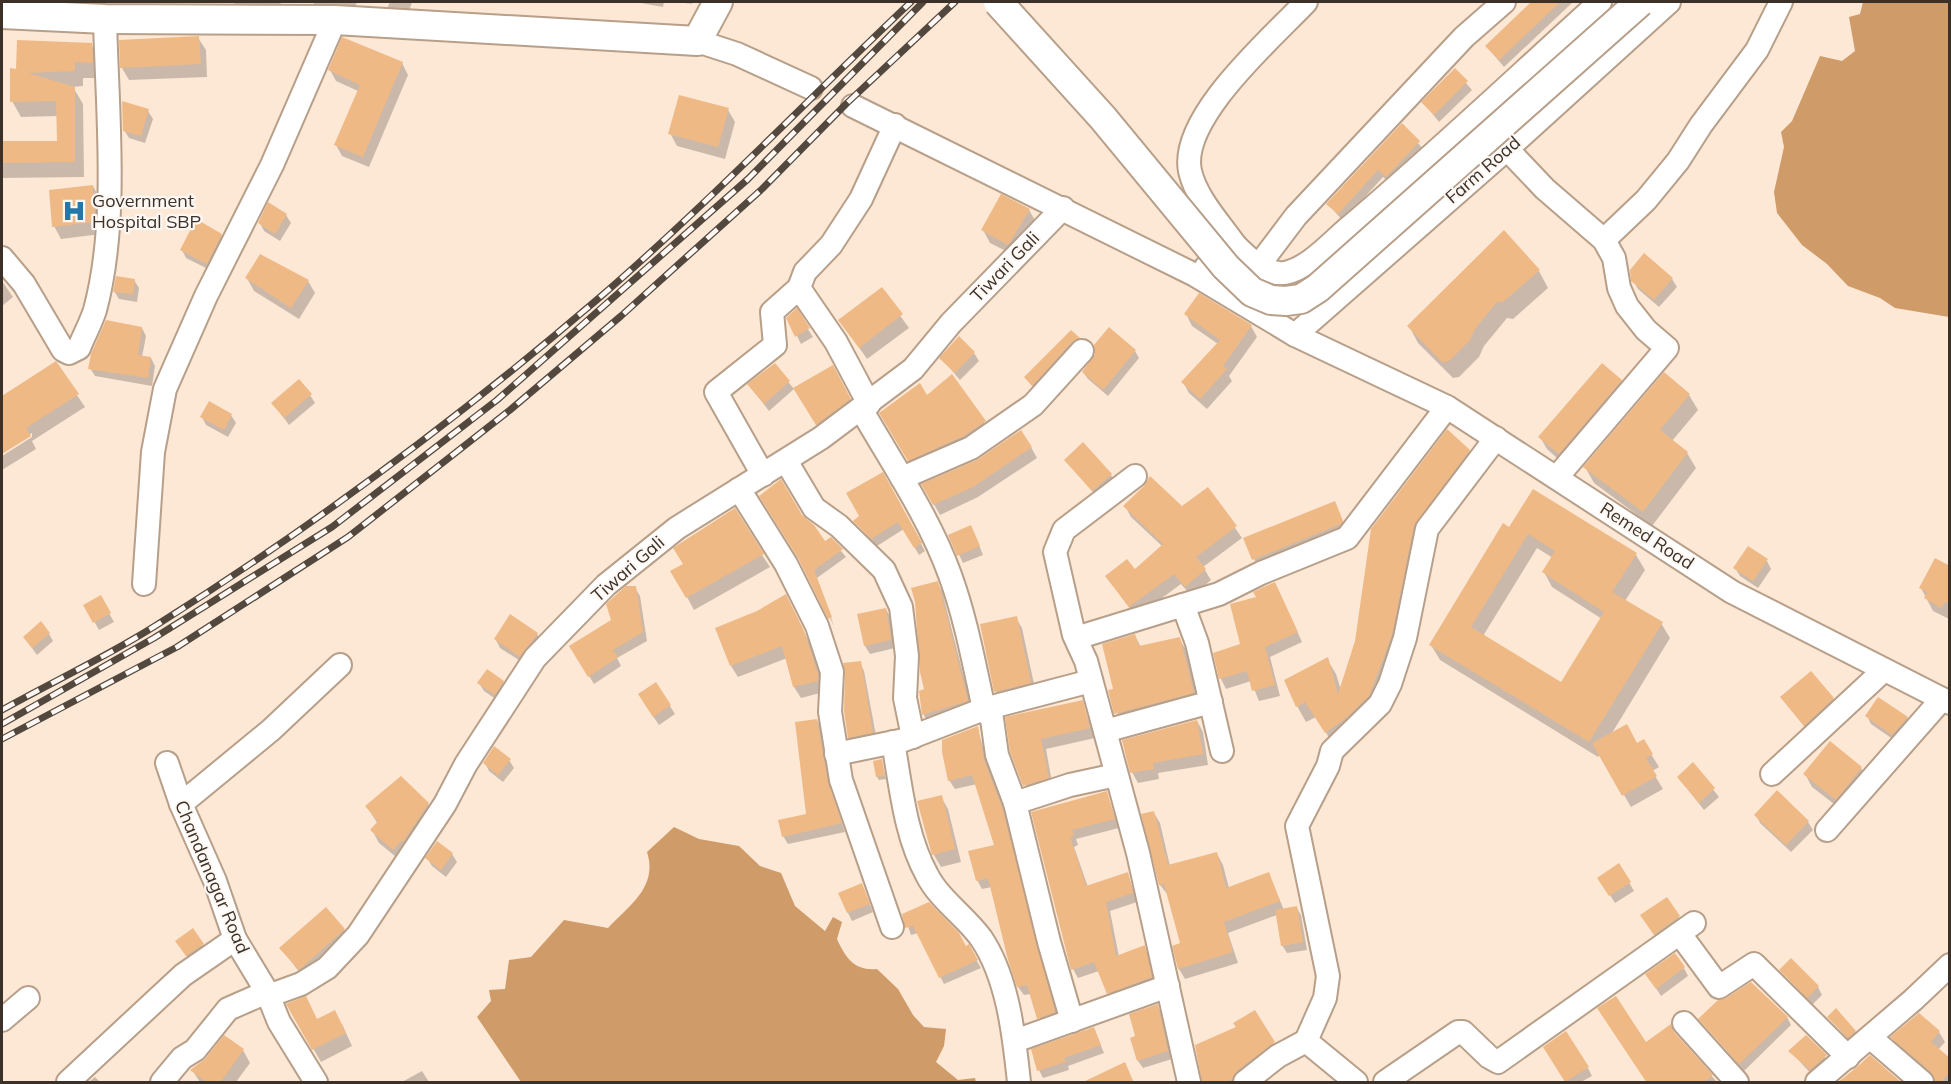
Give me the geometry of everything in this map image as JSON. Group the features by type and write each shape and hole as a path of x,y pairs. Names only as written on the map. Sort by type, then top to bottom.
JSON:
{"main road":[{"path":"2,14 105,19 165,10 284,11 335,20 697,41 718,2"},
{"path":"998,2 1103,118 1226,267 1252,292 1271,300 1286,302 1301,299 1318,288 1640,2"}],"street":[{"path":"1306,2 1230,83 1201,121 1193,136 1189,152 1190,171 1198,193 1235,245 1259,265 1275,273 1284,273 1306,262 1367,212 1600,2"},
{"path":"1259,265 1304,207 1464,37 1504,2"},
{"name":"Farm Road","path":"1295,335 1507,149 1669,2"},
{"path":"1604,240 1646,200 1678,161 1701,125 1757,50 1781,2"},
{"path":"2,258 24,284 63,350 69,353 79,348 94,311 106,252 108,157 105,19"},
{"path":"144,584 153,452 165,389 206,296 272,165 335,20"},
{"path":"697,41 737,54 811,88"},
{"name":"Remed Road","path":"854,106 1195,275 1295,335 1447,407 1732,592 1946,701"},
{"path":"763,476 716,392 775,345 772,312 799,288 805,272 831,245 861,199 895,125"},
{"path":"1507,149 1545,189 1604,240 1614,258 1619,288 1627,306 1646,330 1667,348 1557,477"},
{"name":"Tiwari Gali","path":"162,1083 182,1058 195,1050 228,1009 301,984 327,968 358,935 445,804 466,764 535,658 606,585 646,551 702,511 786,461 865,406 913,369 951,323 1063,208"},
{"path":"1195,275 1235,245"},
{"path":"799,288 836,342 865,406 950,573 966,624 984,709 992,719 997,755 1015,803 1049,942 1072,1021"},
{"path":"902,478 971,448 1034,405 1082,351"},
{"path":"1076,638 1219,594 1261,573 1347,538 1447,407"},
{"path":"1245,1083 1278,1056 1306,1041 1325,998 1329,976 1297,826 1328,766 1332,751 1380,704 1390,684 1405,638 1427,529 1496,438"},
{"path":"786,461 814,508 839,526 884,570 901,607 907,656 903,740 909,829 927,877 980,937 995,963 1015,1041 1019,1083"},
{"path":"1135,476 1064,530 1055,552 1076,638 1091,681 1138,853 1189,1083"},
{"path":"739,489 786,564 818,626 832,672 830,712 841,780 892,927"},
{"path":"1183,605 1197,644 1222,751"},
{"path":"181,804 271,730 340,665"},
{"path":"1772,774 1884,670"},
{"path":"836,754 903,740 984,709 1091,681"},
{"path":"1827,830 1946,701"},
{"path":"1105,731 1211,702"},
{"name":"Chandanagar Road","path":"167,763 181,804 215,881 235,939 268,994 279,1022 316,1083"},
{"path":"1015,803 1070,785 1116,775"},
{"path":"1385,1083 1458,1032 1463,1032 1489,1057 1498,1062 1687,928 1719,987 1754,964 1848,1058"},
{"path":"68,1083 183,975 235,939"},
{"path":"1817,1083 1871,1038 1950,965"},
{"path":"1015,1041 1168,986"},
{"path":"2,1020 28,998"},
{"path":"1684,1023 1737,1083"},
{"path":"1871,1038 1922,1083"},
{"path":"1306,1041 1356,1083"}],"shaded area":[{"path":"1863,2 1949,2 1949,317 1895,308 1880,298 1848,286 1827,264 1802,245 1777,213 1774,192 1784,147 1781,132 1792,121 1820,56 1842,61 1855,51 1849,17 1860,14"},
{"path":"674,827 699,839 739,846 760,866 781,873 795,906 825,931 833,917 842,922 837,939 848,958 857,966 877,969 898,989 913,1015 924,1027 946,1029 944,1046 936,1062 958,1080 975,1078 976,1082 521,1082 477,1017 491,1001 489,990 505,989 509,960 531,957 564,920 608,928 633,903 645,885 649,875 647,852"}],"building":[{"path":"1531,2 1560,2 1499,60 1485,46"},
{"path":"199,36 201,64 120,68 119,40"},
{"path":"342,37 403,62 363,157 334,145 360,85 328,70"},
{"path":"17,40 92,43 93,63 75,62 75,71 28,73 75,87 75,162 2,163 2,141 57,141 56,101 10,102 10,68 16,69"},
{"path":"1455,68 1468,81 1434,115 1421,102"},
{"path":"679,95 729,108 718,147 668,134"},
{"path":"122,101 149,109 141,136 123,131"},
{"path":"1402,123 1420,141 1386,177 1378,170 1338,214 1326,204"},
{"path":"93,185 95,222 52,227 49,190"},
{"path":"1001,194 1030,209 1008,245 981,230"},
{"path":"268,202 287,214 275,234 258,223"},
{"path":"196,219 222,234 207,264 180,250"},
{"path":"1504,230 1540,270 1503,302 1497,302 1475,329 1470,340 1449,361 1442,362 1407,326"},
{"path":"1644,253 1673,278 1654,300 1631,281 1630,270"},
{"path":"260,254 309,280 291,308 245,278"},
{"path":"116,276 135,279 133,294 113,292"},
{"path":"882,287 903,314 859,348 838,320"},
{"path":"1199,293 1252,325 1223,366 1227,369 1200,399 1181,382 1220,340 1184,314"},
{"path":"797,308 810,328 795,337 786,318"},
{"path":"106,320 142,327 138,355 151,357 148,378 88,369 91,354"},
{"path":"1109,327 1136,350 1103,390 1082,372 1095,354 1094,345"},
{"path":"1071,330 1080,338 1072,342 1032,386 1024,377"},
{"path":"959,336 975,352 955,373 939,358"},
{"path":"56,361 79,394 26,428 31,436 2,454 2,396"},
{"path":"775,363 790,381 764,404 747,384"},
{"path":"1602,363 1622,380 1559,454 1538,437"},
{"path":"833,365 851,399 816,425 793,388"},
{"path":"1664,372 1690,394 1660,430 1688,452 1643,512 1583,467"},
{"path":"952,374 986,421 964,436 908,461 879,413 920,383 927,395"},
{"path":"299,379 312,394 284,418 271,403"},
{"path":"209,401 232,414 224,430 200,417"},
{"path":"1447,429 1470,450 1414,526 1392,635 1369,696 1346,718 1325,733 1305,702 1296,707 1284,680 1328,657 1338,694 1355,641 1371,529"},
{"path":"1021,430 1032,447 973,487 933,505 921,484 977,460"},
{"path":"1083,442 1112,474 1092,491 1064,460"},
{"path":"883,472 922,543 914,548 898,522 871,539 853,521 859,516 846,493"},
{"path":"1150,476 1182,506 1208,487 1237,526 1196,557 1206,569 1185,587 1174,574 1129,607 1105,576 1127,559 1135,569 1163,544 1123,506 1144,486"},
{"path":"781,479 802,515 814,525 825,541 831,537 843,549 814,570 832,617 828,619 798,558 759,496"},
{"path":"1533,489 1637,553 1612,592 1663,622 1589,742 1429,645 1503,523 1509,527","holes":["1528,534 1555,551 1542,572 1604,612 1561,682 1471,627"]},
{"path":"1335,501 1343,521 1341,524 1252,560 1243,538"},
{"path":"735,508 764,554 686,598 670,571 683,564 673,548"},
{"path":"971,525 980,546 957,556 948,535"},
{"path":"1748,546 1768,559 1753,581 1733,568"},
{"path":"1935,558 1950,566 1950,604 1945,602 1941,608 1924,598 1927,592 1919,588"},
{"path":"938,581 968,701 922,715 919,691 924,689 920,672 915,602 911,588"},
{"path":"1275,582 1298,632 1265,647 1275,685 1252,691 1247,671 1219,679 1213,653 1240,644 1230,604 1256,597 1253,592"},
{"path":"626,586 636,586 643,632 613,650 618,657 588,677 569,646 611,620 606,604"},
{"path":"786,594 804,631 818,674 818,681 793,687 782,646 730,666 715,628 757,611"},
{"path":"101,595 111,613 93,623 83,605"},
{"path":"886,608 891,640 864,646 857,614"},
{"path":"510,614 538,633 520,657 494,639"},
{"path":"1017,616 1031,683 994,692 980,624"},
{"path":"41,621 50,633 32,648 23,637"},
{"path":"1135,634 1139,646 1180,637 1194,693 1114,714 1108,690 1113,689 1102,644"},
{"path":"861,661 873,733 848,738 844,711 843,663"},
{"path":"487,669 504,681 495,695 477,683"},
{"path":"1811,671 1834,698 1804,726 1780,697"},
{"path":"656,682 671,705 653,717 638,694"},
{"path":"1878,697 1908,717 1892,735 1865,716"},
{"path":"1083,700 1090,728 1041,739 1049,778 1023,786 1010,752 1005,717"},
{"path":"817,719 828,782 842,823 782,837 778,820 806,814 795,722"},
{"path":"1197,720 1203,754 1153,763 1154,769 1130,773 1122,740"},
{"path":"1627,724 1637,743 1644,739 1653,754 1646,758 1657,776 1622,796 1592,743"},
{"path":"978,726 984,760 1002,807 1055,1012 1037,1019 1027,985 1017,987 988,878 976,881 968,851 994,845 972,775 948,781 942,752 942,740"},
{"path":"1830,741 1862,767 1836,800 1803,774"},
{"path":"494,746 511,759 498,775 483,763"},
{"path":"882,759 885,776 876,777 873,761"},
{"path":"1693,762 1715,788 1699,803 1677,777"},
{"path":"401,776 429,803 403,842 401,841 393,850 370,830 378,821 365,806"},
{"path":"1777,790 1809,821 1786,845 1754,815"},
{"path":"1107,791 1115,819 1072,830 1074,836 1070,837 1086,886 1128,872 1133,893 1106,902 1116,956 1145,945 1152,977 1107,994 1094,962 1071,970 1031,812"},
{"path":"942,795 955,849 932,855 917,801"},
{"path":"1154,811 1168,865 1217,852 1226,888 1269,872 1280,901 1224,922 1233,952 1178,969 1172,946 1180,943 1164,884 1159,885 1141,814"},
{"path":"437,841 453,853 441,870 425,858"},
{"path":"1619,863 1631,882 1609,896 1597,878"},
{"path":"862,883 870,904 847,913 838,893"},
{"path":"1667,897 1680,916 1654,935 1640,915"},
{"path":"929,902 959,933 966,946 969,944 978,960 939,978 913,926 905,928 902,914"},
{"path":"1297,906 1303,942 1281,946 1275,910"},
{"path":"326,907 345,929 299,970 279,948"},
{"path":"193,928 204,944 186,956 175,941"},
{"path":"1675,953 1685,967 1656,989 1645,974"},
{"path":"1791,958 1819,986 1807,998 1779,970"},
{"path":"1751,982 1788,1017 1739,1064 1698,1019 1718,1000 1726,998"},
{"path":"306,996 317,1019 335,1010 346,1033 312,1050 286,1004"},
{"path":"1616,996 1646,1042 1671,1024 1674,1032 1713,1075 1703,1083 1647,1083 1597,1008"},
{"path":"1158,1004 1168,1051 1137,1061 1130,1038 1135,1036 1129,1014"},
{"path":"1836,1008 1856,1031 1848,1038 1827,1017"},
{"path":"1255,1010 1275,1042 1225,1083 1202,1083 1195,1045 1236,1027 1233,1023"},
{"path":"1919,1013 1940,1031 1931,1042 1950,1058 1950,1072 1940,1083 1935,1083 1931,1072 1890,1037"},
{"path":"1094,1027 1101,1045 1064,1058 1066,1062 1037,1071 1031,1049"},
{"path":"1566,1031 1589,1067 1565,1082 1543,1047"},
{"path":"224,1035 244,1049 220,1083 208,1083 190,1070 205,1059"},
{"path":"1806,1035 1827,1055 1810,1070 1788,1051"},
{"path":"1870,1055 1902,1083 1837,1083 1857,1067"},
{"path":"1125,1062 1134,1083 1081,1083"}],"railway":[{"path":"2,710 117,648 213,589 327,511 438,429 546,343 639,262 718,189 911,2"},
{"path":"2,724 154,638 332,527 497,400 748,179 923,2"},
{"path":"2,739 177,647 348,537 510,410 621,316 762,189 847,103 955,2"}],"place":[{"name":"Government Hospital SBP","path":"74,211"}]}
